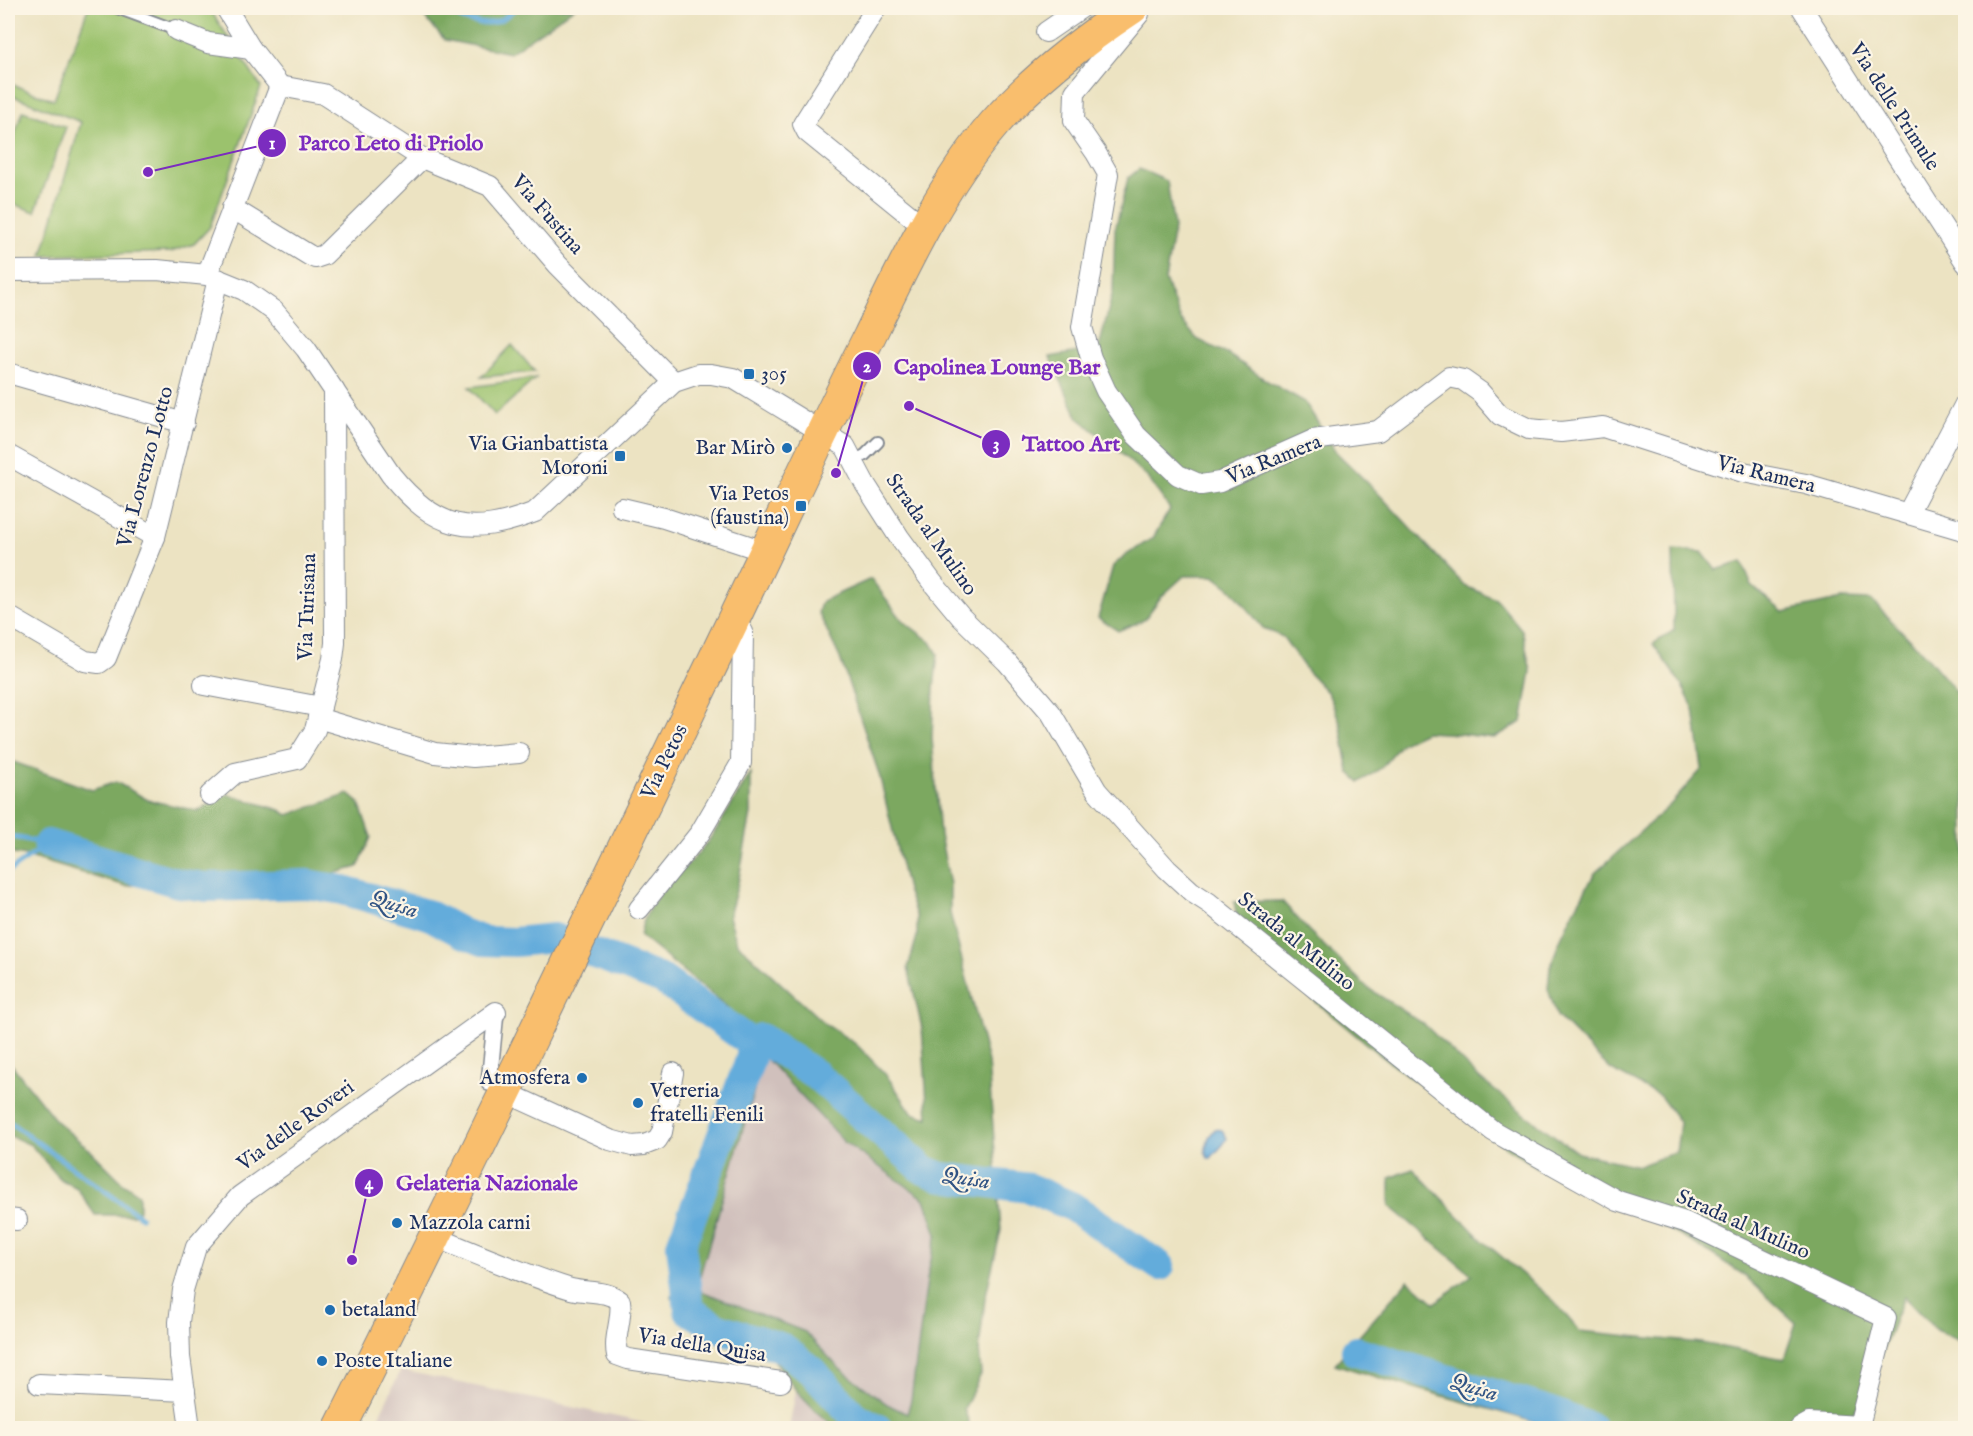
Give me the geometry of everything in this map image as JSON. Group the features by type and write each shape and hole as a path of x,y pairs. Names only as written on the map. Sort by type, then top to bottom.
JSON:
{"main road":[{"path":"822,431 924,227 972,153 1030,85 1132,8"},
{"name":"Via Petos","path":"340,1428 435,1237 497,1088 561,977 822,431"}],"street":[{"path":"213,277 232,208 280,86 251,49 226,8"},
{"path":"876,8 803,124 807,132 924,227"},
{"path":"1046,32 1081,8"},
{"name":"Via Ramera","path":"1144,8 1075,92 1074,121 1108,174 1082,327 1091,358 1106,391 1136,435 1178,476 1201,485 1220,482 1312,440 1378,431 1449,378 1463,380 1480,392 1500,415 1529,429 1561,432 1603,427 1743,472 1806,484 1965,531"},
{"name":"Via delle Primule","path":"1802,8 1965,263"},
{"path":"176,30 208,43 251,49"},
{"name":"Via Fustina","path":"280,86 323,94 422,158 490,186 558,265 674,382"},
{"path":"232,208 315,258 324,255 422,158"},
{"path":"8,271 157,270 213,277 244,290 274,311 306,349 406,494 438,518 454,524 480,526 508,523 535,512 674,382 698,374 733,378 822,431"},
{"name":"Via Lorenzo Lotto","path":"8,616 86,662 99,663 106,658 155,537 184,423 213,277"},
{"path":"8,373 184,423"},
{"name":"Via Turisana","path":"210,795 235,773 297,759 315,730 335,643 334,390"},
{"path":"1908,513 1965,402"},
{"name":"Strada al Mulino","path":"822,431 845,446 899,537 932,582 961,617 1008,662 1051,713 1097,790 1167,869 1192,892 1493,1131 1618,1201 1685,1222 1886,1318 1859,1426 1809,1423 1800,1428"},
{"path":"8,455 155,537"},
{"path":"622,508 664,518 766,552"},
{"path":"639,909 700,833 741,763 743,632 734,619"},
{"path":"204,685 320,713 435,753 473,757 519,753"},
{"name":"Via delle Roveri","path":"496,1012 497,1088"},
{"name":"Via delle Roveri","path":"189,1428 180,1357 179,1322 183,1290 196,1247 240,1196 496,1012"},
{"path":"497,1088 610,1140 632,1146 644,1145 657,1140 662,1132 673,1073"},
{"name":"Via della Quisa","path":"435,1237 518,1271 574,1290 614,1295 620,1301 622,1311 615,1346 617,1355 628,1359 781,1382"},
{"path":"39,1384 185,1391"}],"lane":[{"path":"117,8 176,30"},
{"path":"853,461 866,455 878,442"}],"shaded area":[{"path":"760,1052 844,1142 925,1199 937,1234 928,1273 911,1400 907,1414 887,1404 839,1368 805,1332 696,1289 754,1091"},
{"path":"401,1370 668,1428 373,1428"},
{"path":"796,1390 819,1414 837,1428 789,1428"}],"green space":[{"path":"88,8 209,8 261,87 210,227 194,244 171,252 42,256 81,122 8,94 8,83 54,100"},
{"path":"416,8 574,8 510,53 445,40"},
{"path":"23,111 66,127 35,212 8,202 8,154"},
{"path":"1139,169 1167,181 1174,228 1165,280 1181,320 1197,339 1229,355 1269,382 1305,402 1336,452 1465,586 1496,599 1522,630 1531,671 1522,722 1494,738 1425,732 1402,743 1381,768 1360,782 1349,772 1340,722 1328,693 1307,671 1283,637 1263,628 1232,590 1214,576 1184,576 1161,597 1144,620 1118,631 1098,618 1113,566 1153,538 1170,509 1148,478 1078,418 1050,357 1099,348 1113,291 1115,229 1128,178"},
{"path":"512,345 535,372 481,377"},
{"path":"536,378 495,415 469,387"},
{"path":"1673,550 1702,552 1716,570 1742,562 1752,586 1783,612 1842,599 1871,600 1929,659 1965,702 1965,1343 1936,1330 1904,1297 1866,1392 1845,1428 1554,1428 1335,1364 1408,1280 1435,1303 1472,1275 1390,1206 1390,1178 1413,1169 1482,1240 1554,1301 1579,1331 1701,1343 1784,1359 1796,1323 1744,1275 1704,1249 1652,1220 1543,1171 1489,1136 1376,1052 1250,947 1239,928 1234,902 1282,901 1309,931 1369,989 1424,1024 1479,1078 1578,1153 1639,1166 1676,1152 1680,1123 1660,1096 1611,1070 1557,1016 1548,989 1550,967 1560,940 1595,873 1671,804 1702,769 1694,709 1681,684 1653,644 1674,630"},
{"path":"871,579 903,621 931,642 938,654 932,738 940,835 950,884 950,913 988,1062 1001,1230 985,1299 979,1349 981,1374 964,1409 971,1428 837,1428 819,1414 796,1390 763,1345 694,1319 672,1297 683,1229 747,1060 746,1048 727,1007 640,936 644,921 658,895 700,852 751,773 751,814 738,883 729,916 737,943 825,1024 856,1044 887,1076 912,1113 928,1118 922,1028 908,968 917,936 917,918 907,890 879,774 840,658 818,612 822,601","holes":["761,1053 844,1142 925,1199 937,1234 928,1273 911,1400 907,1414 887,1404 839,1368 805,1332 696,1289 754,1091"]},
{"path":"8,760 92,790 116,782 148,800 198,811 227,794 280,810 288,815 349,794 359,803 371,837 358,867 298,883 232,874 126,886 26,856 8,853"},
{"path":"8,1060 57,1122 89,1149 123,1183 139,1194 139,1210 135,1215 95,1215 77,1188 60,1179 31,1145 8,1135"}],"water":[{"path":"1215,1129 1222,1130 1227,1138 1211,1158 1208,1158 1205,1152 1209,1137"}],"waterway":[{"path":"442,8 460,18 479,23 498,21 515,8"},
{"name":"Quisa","path":"8,836 48,844"},
{"path":"8,872 48,844"},
{"name":"Quisa","path":"48,844 178,883 206,887 307,884 343,890 429,915 462,933 483,941 515,942 554,938 663,980 754,1045"},
{"name":"Quisa","path":"761,1038 816,1075 924,1170 942,1177 1029,1188 1071,1206 1160,1266"},
{"path":"753,1046 750,1060 681,1245 689,1310 716,1327 783,1348 813,1372 854,1416 877,1428"},
{"path":"8,1121 141,1217"},
{"name":"Quisa","path":"1356,1351 1549,1411 1591,1428"}],"place":[{"name":"Parco Leto di Priolo","path":"148,172"},
{"name":"305","path":"749,374"},
{"name":"Tattoo Art","path":"909,406"},
{"name":"Bar Mirò","path":"787,448"},
{"name":"Via Gianbattista Moroni","path":"620,456"},
{"name":"Capolinea Lounge Bar","path":"836,473"},
{"name":"Via Petos (faustina)","path":"801,506"},
{"name":"Atmosfera","path":"582,1078"},
{"name":"Vetreria fratelli Fenili","path":"638,1103"},
{"name":"Mazzola carni","path":"397,1223"},
{"name":"Gelateria Nazionale","path":"352,1260"},
{"name":"betaland","path":"330,1310"},
{"name":"Poste Italiane","path":"322,1361"}]}
